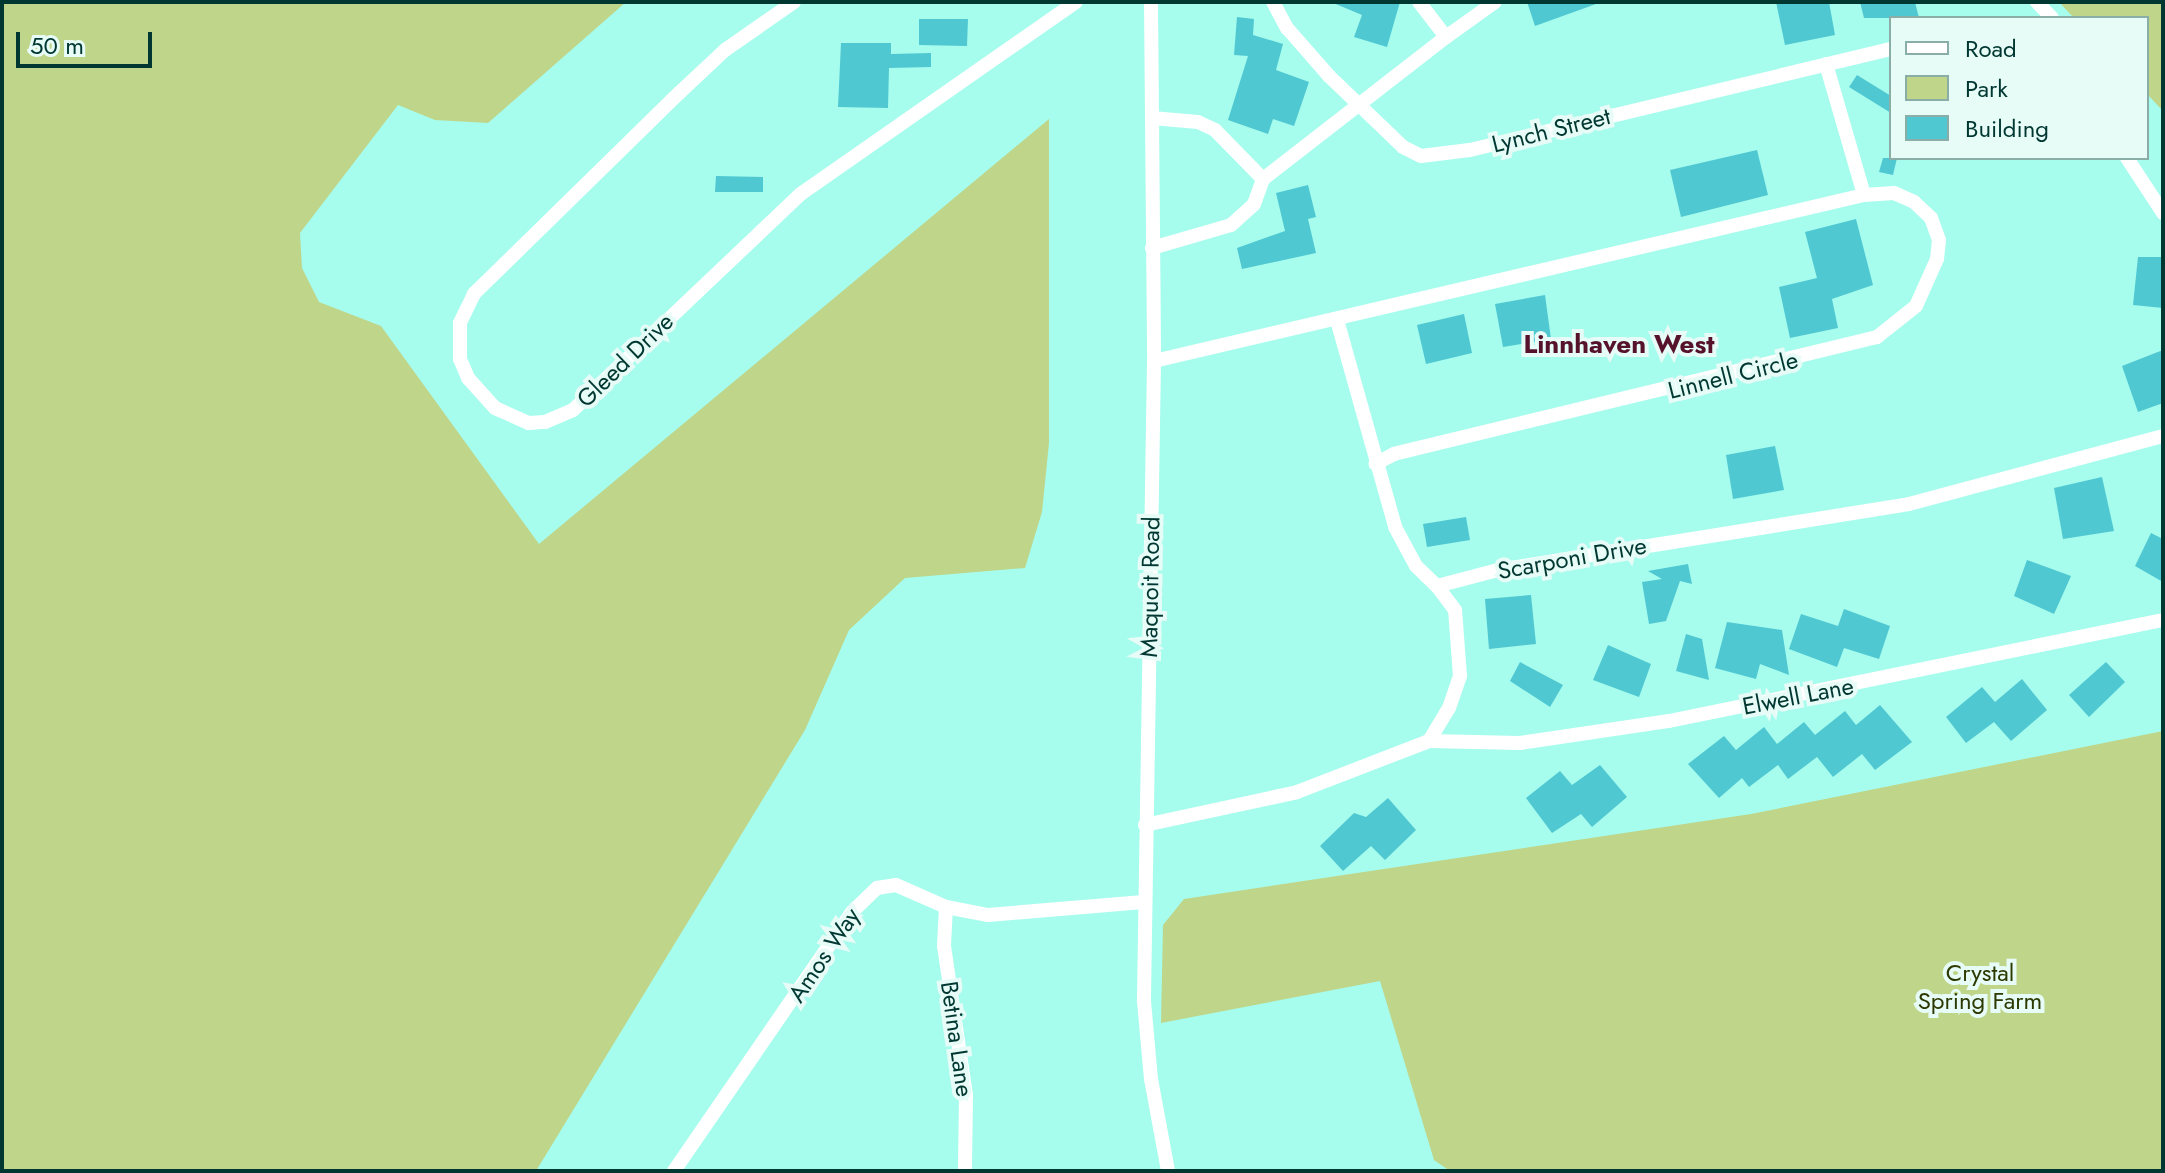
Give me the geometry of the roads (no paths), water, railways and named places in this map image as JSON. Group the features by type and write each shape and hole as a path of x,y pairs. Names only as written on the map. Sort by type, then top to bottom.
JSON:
{"street":[{"name":"Gleed Drive","path":"794,2 702,71 474,294 460,323 460,359 468,378 495,408 529,423 545,422 573,410 802,193 1076,2"},
{"name":"Maquoit Road","path":"1151,2 1154,361 1143,902 1146,1040 1168,1171"},
{"name":"Lynch Street","path":"1273,2 1287,28 1360,106 1403,147 1421,156 1439,156 1889,49"},
{"path":"1419,2 1446,37"},
{"path":"1152,248 1231,225 1254,204 1263,179 1495,2"},
{"path":"1826,64 1864,195"},
{"path":"1152,118 1198,122 1215,130 1263,179"},
{"path":"2128,160 2163,213"},
{"name":"Linnell Circle","path":"1154,361 1864,195 1894,193 1914,202 1931,218 1939,240 1937,259 1916,306 1892,330 1862,343 1394,454 1375,464"},
{"path":"1145,825 1297,792 1429,741 1449,708 1460,676 1455,610 1404,547 1375,464 1337,320"},
{"name":"Scarponi Drive","path":"1437,586 1498,570 1909,504 2163,436"},
{"name":"Elwell Lane","path":"1429,741 1520,743 1654,723 2163,620"},
{"name":"Amos Way","path":"674,1171 863,899 877,888 896,885 946,907 988,915 1143,902"},
{"name":"Betina Lane","path":"946,907 944,946 966,1095 965,1171"}],"district":[{"name":"Linnhaven West","path":"1619,345"}],"park label":[{"name":"Crystal Spring Farm","path":"1980,987"}]}
